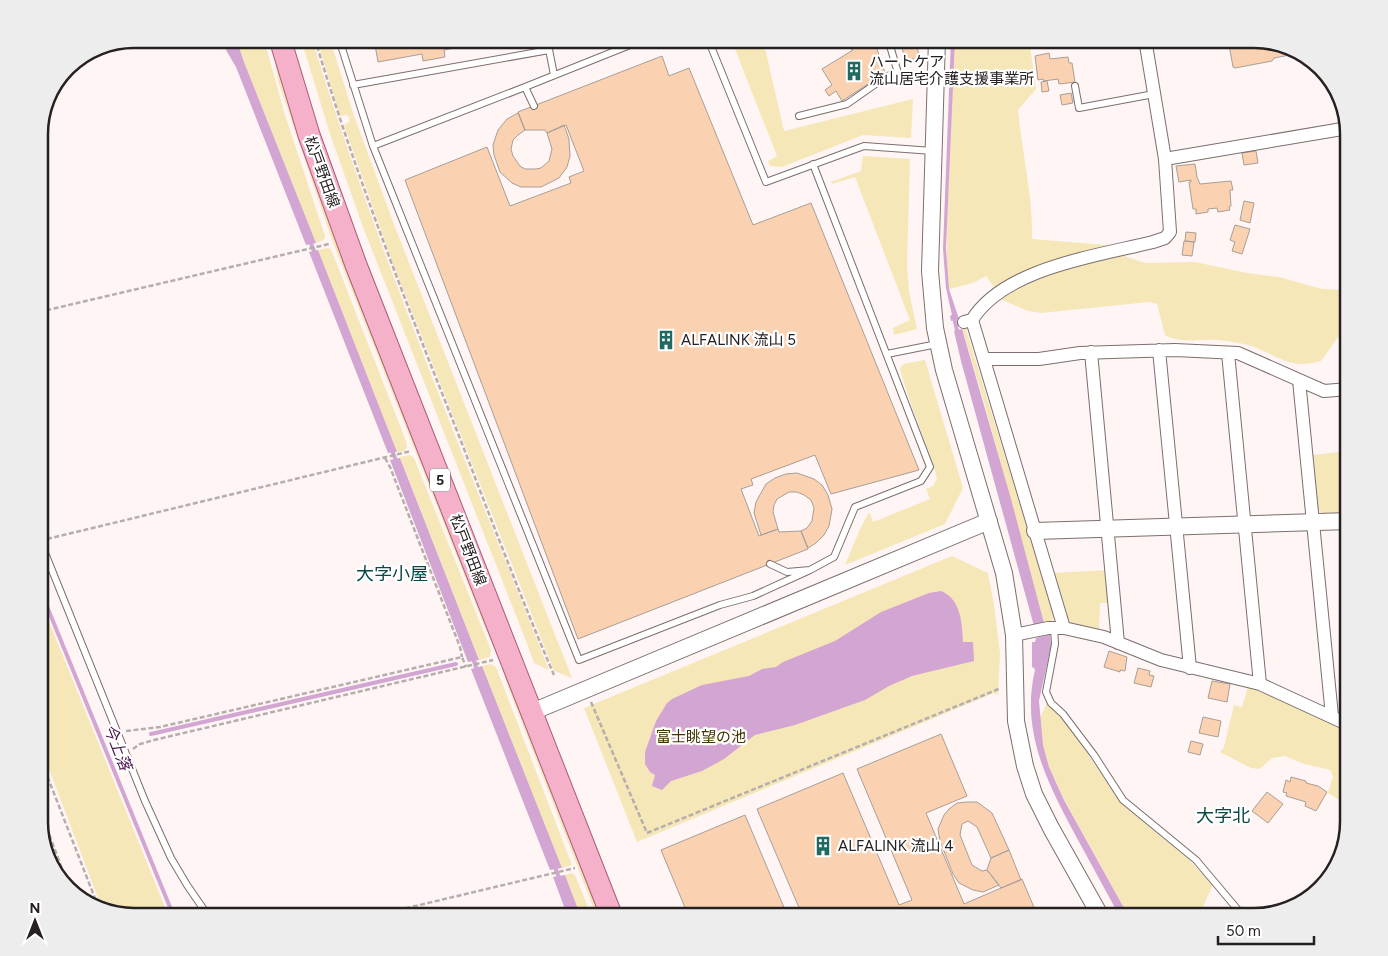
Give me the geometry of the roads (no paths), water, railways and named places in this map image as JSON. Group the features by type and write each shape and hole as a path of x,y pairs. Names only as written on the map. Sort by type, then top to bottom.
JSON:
{"main road":[{"name":"松戸野田線","path":"283,48 309,135 356,265 608,908"}],"street":[{"path":"938,48 930,271 932,307 938,343 944,370 1004,573 1014,635 1016,721 1021,752 1034,794 1096,908"},
{"path":"1055,628 1035,531 984,359 968,321 996,294 1024,278 1048,269 1165,238 1170,232 1165,159 1146,48"},
{"path":"1165,159 1340,129"},
{"path":"984,359 1039,359 1090,352 1159,350 1238,353 1324,391 1340,389"},
{"path":"1159,350 1190,668"},
{"path":"1090,352 1118,643"},
{"path":"1228,353 1260,684"},
{"path":"1299,380 1332,716"},
{"path":"532,712 989,521"},
{"path":"1035,531 1340,521"},
{"path":"1014,635 1055,628 1104,637 1161,660 1260,684 1340,720"}],"lane":[{"path":"341,48 373,146 579,660 720,605 753,596 834,557 855,507 921,481 930,467 813,164"},
{"path":"373,146 623,48"},
{"path":"712,48 766,182 864,146 934,151"},
{"path":"799,116 847,104 888,76 898,73 891,48"},
{"path":"353,85 549,50 554,75"},
{"path":"1075,86 1078,108 1154,94"},
{"path":"525,87 534,106"},
{"path":"887,354 938,343"},
{"path":"48,561 145,801 171,858 204,908"},
{"path":"770,564 786,572 810,570"},
{"path":"1055,628 1055,644 1046,692 1051,703 1094,755 1123,800 1196,860 1236,908"}],"waterway":[{"path":"310,241 316,256"},
{"path":"954,317 958,335"},
{"path":"391,448 397,463"},
{"name":"今上落","path":"48,609 170,908"},
{"path":"473,658 478,673"},
{"path":"151,734 456,664"},
{"path":"554,865 560,880"}],"place":[{"name":"ハートケア 流山居宅介護支援事業所","path":"854,71"},
{"name":"ALFALINK 流山 5","path":"666,340"},
{"name":"ALFALINK 流山 4","path":"823,846"}],"district":[{"name":"大字小屋","path":"392,574"},
{"name":"大字北","path":"1223,816"}],"park label":[{"name":"富士眺望の池","path":"701,737"}]}
